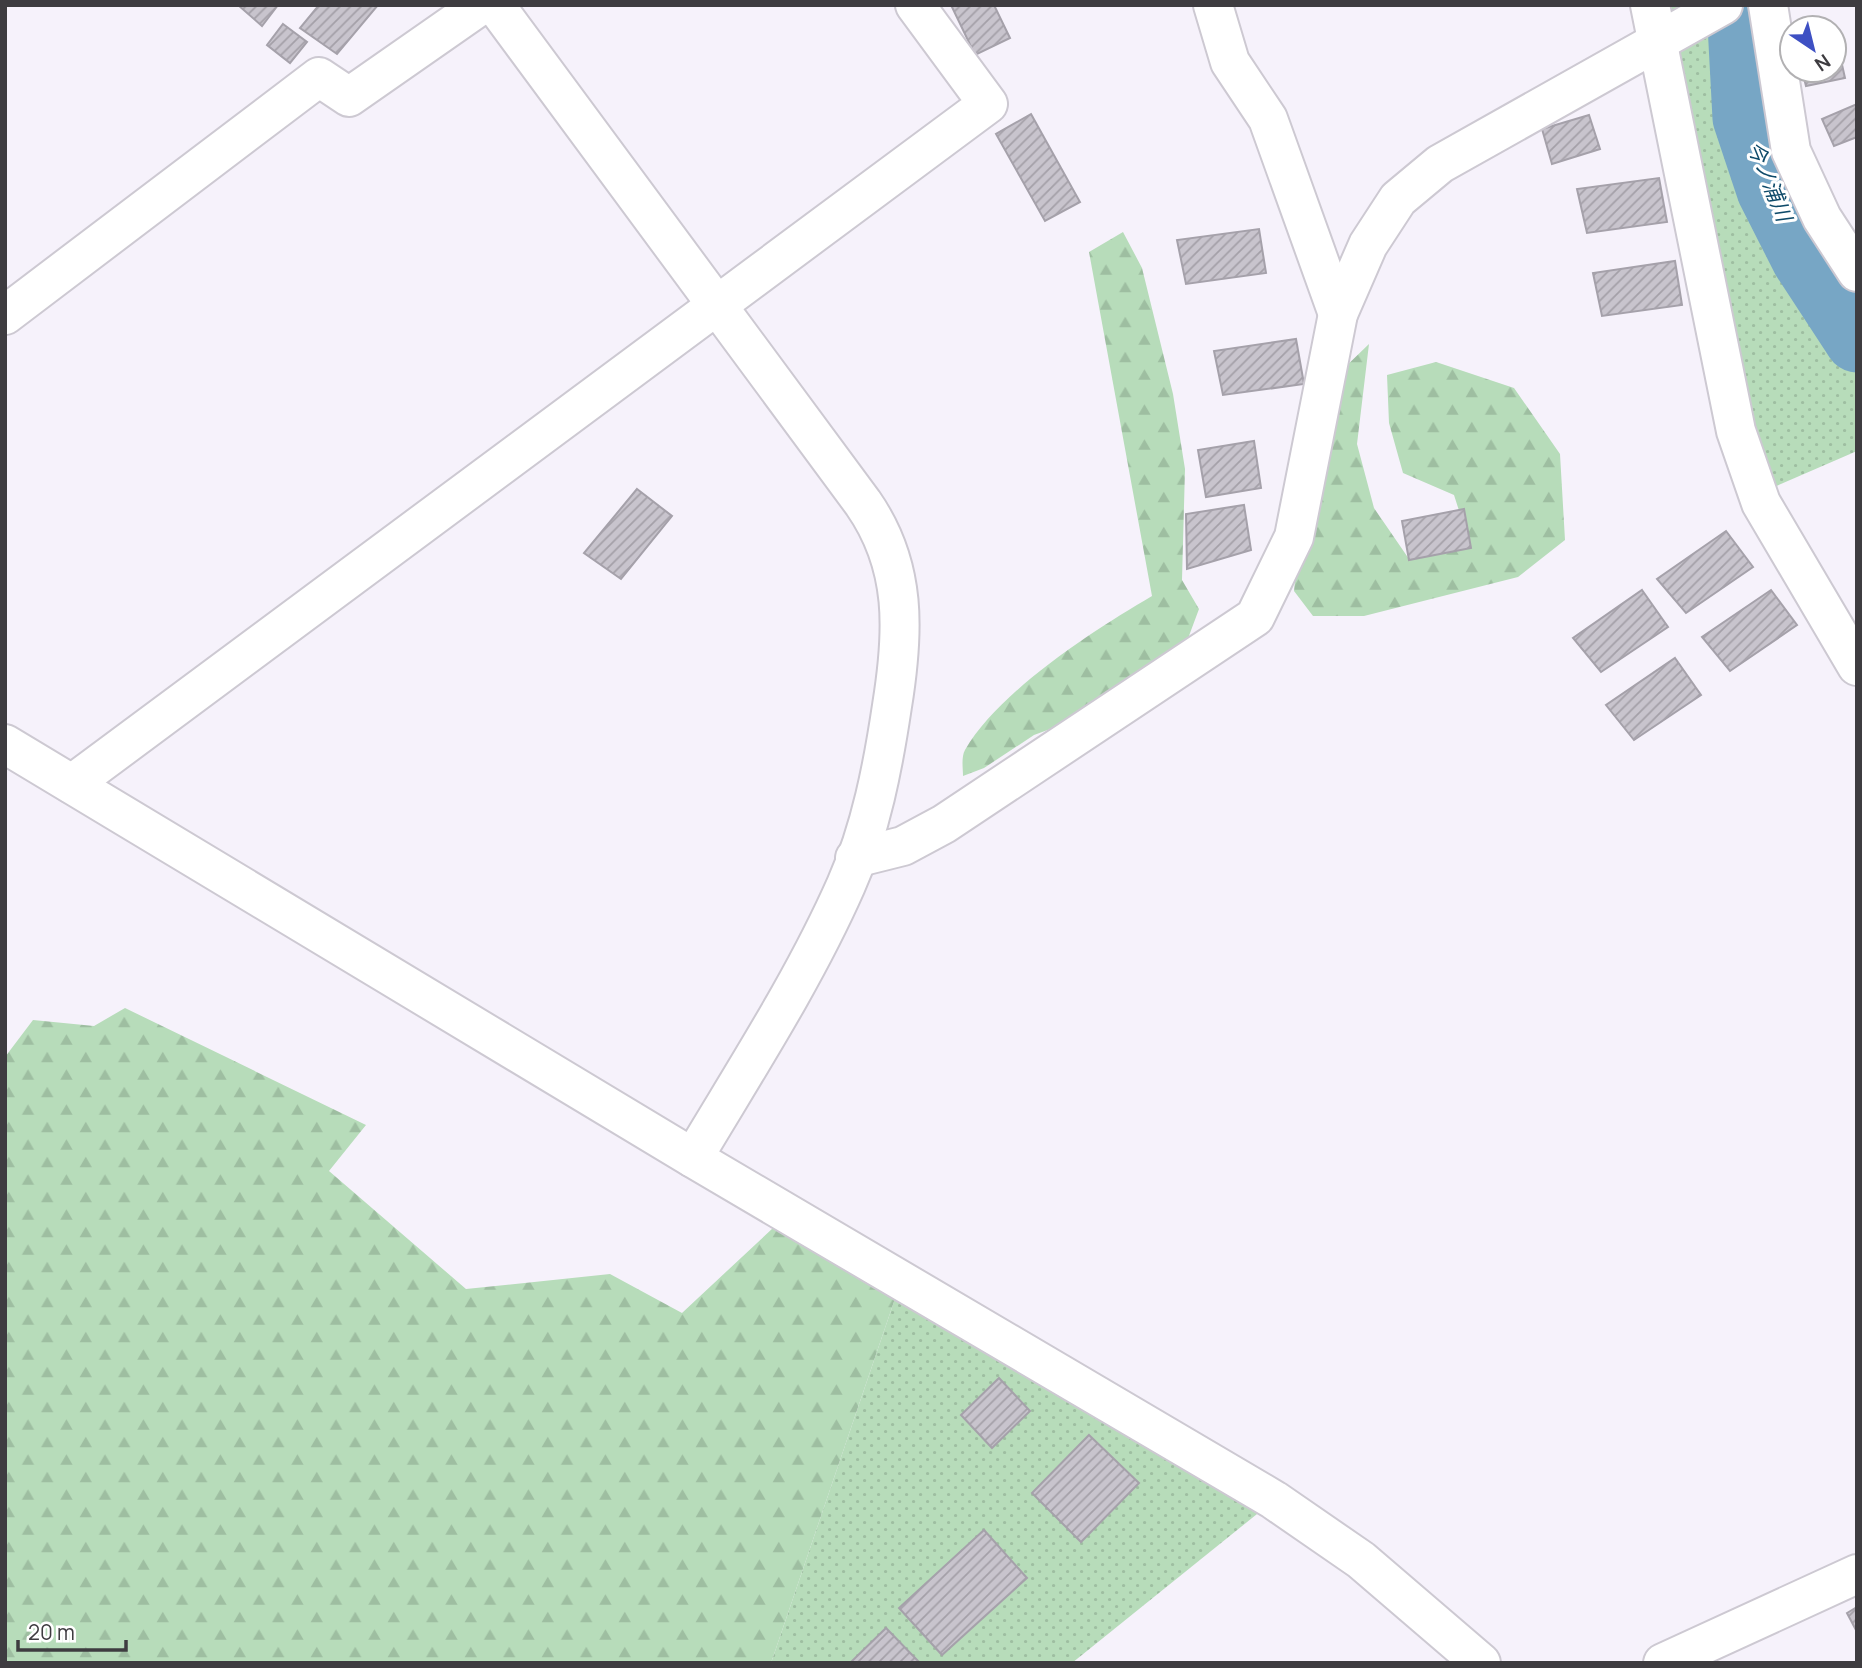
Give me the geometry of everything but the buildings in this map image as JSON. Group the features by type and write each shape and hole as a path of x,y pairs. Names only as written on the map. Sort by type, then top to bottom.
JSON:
{"street":[{"path":"5,315 319,77 349,97 481,5"},
{"path":"495,5 873,517 894,563 900,609 899,663 881,776 847,883 805,969 693,1158"},
{"path":"72,784 988,104 915,5"},
{"path":"1213,5 1230,62 1268,119 1338,314"},
{"path":"1650,5 1736,431 1761,503 1857,666"},
{"path":"855,858 903,846 944,824 1255,617 1294,537 1338,314 1368,245 1398,199 1440,164 1723,5"},
{"path":"1768,5 1791,151 1822,218 1857,272"},
{"path":"5,744 693,1158 1274,1500 1360,1560 1481,1663"},
{"path":"1663,1663 1857,1574"}],"green space":[{"path":"1650,5 1773,5 1778,42 1778,84 1784,84 1793,154 1857,272 1857,451 1758,494"},
{"path":"1123,232 1142,268 1173,394 1185,469 1182,580 1199,609 1177,668 1129,700 1034,735 984,768 963,776 965,750 1000,706 1076,644 1152,596 1089,252"},
{"path":"1369,344 1357,444 1374,508 1409,559 1471,548 1454,495 1403,473 1389,423 1387,375 1436,362 1514,388 1560,454 1565,540 1518,577 1364,616 1313,616 1294,591 1305,486 1341,371"},
{"path":"125,1008 366,1125 329,1171 466,1289 610,1274 682,1313 788,1214 901,1281 771,1663 5,1663 5,1057 33,1020 94,1026"},
{"path":"901,1281 1262,1510 1072,1663 771,1663"}],"waterway":[{"name":"今ノ浦川","path":"1739,5 1745,118 1769,190 1804,259 1857,340"}]}
